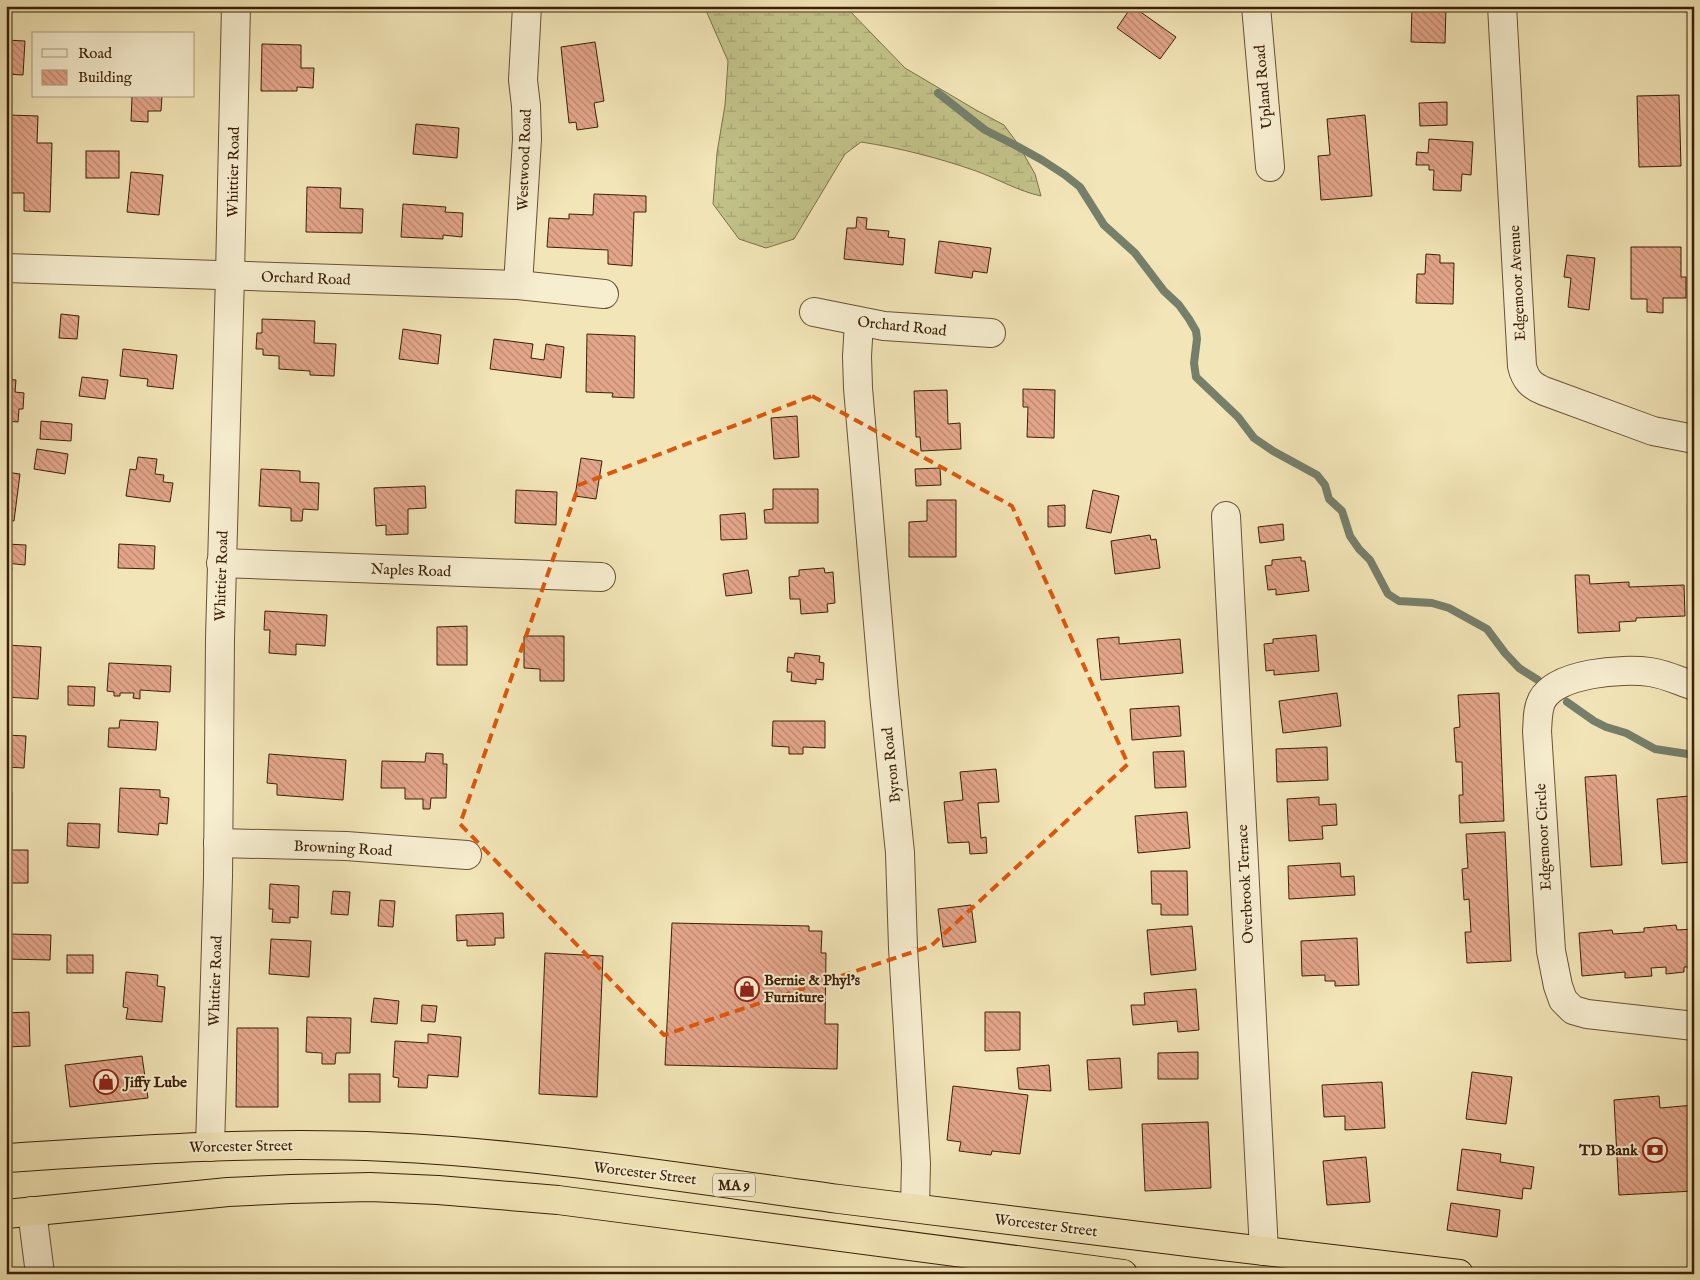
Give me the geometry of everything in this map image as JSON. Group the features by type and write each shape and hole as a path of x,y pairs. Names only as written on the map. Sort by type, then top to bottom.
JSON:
{"highway":[{"name":"Worcester Street","path":"6,1158 210,1147 337,1145 481,1153 1264,1252 1459,1274"},
{"path":"19,1212 228,1192 370,1187 438,1190 558,1200 1123,1274"}],"street":[{"name":"Whittier Road","path":"210,1147 236,6"},
{"name":"Westwood Road","path":"518,285 527,140 523,80 527,6"},
{"name":"Upland Road","path":"1256,6 1270,167"},
{"name":"Edgemoor Avenue","path":"1502,6 1521,356 1524,375 1534,387 1544,391 1653,431 1694,439"},
{"name":"Orchard Road","path":"6,268 518,285 604,294"},
{"name":"Orchard Road","path":"814,312 859,322 904,328 991,333"},
{"name":"Byron Road","path":"859,322 858,388 884,694 900,852 903,948 916,1163 915,1208"},
{"name":"Overbrook Terrace","path":"1226,516 1264,1252"},
{"name":"Naples Road","path":"222,563 601,577"},
{"name":"Edgemoor Circle","path":"1694,686 1669,676 1633,670 1600,673 1572,679 1553,688 1542,699 1538,712 1537,731 1549,931 1558,986 1563,1000 1573,1010 1587,1014 1694,1026"},
{"name":"Browning Road","path":"218,844 346,846 467,855"},
{"path":"19,1212 40,1274"}],"highlighted area":[{"path":"812,396 1012,506 1128,764 931,946 664,1035 460,824 579,485"}],"green space":[{"path":"704,6 845,6 905,68 1004,125 1018,144 1035,174 1041,196 948,162 905,150 861,142 845,154 794,239 766,248 739,239 713,204 717,153 725,105 728,61"}],"building":[{"path":"1132,6 1176,37 1160,59 1117,28"},
{"path":"1412,6 1446,6 1445,43 1411,42"},
{"path":"6,40 25,41 23,75 6,74"},
{"path":"595,42 604,101 594,103 598,127 577,130 576,122 569,123 561,47"},
{"path":"262,44 301,45 301,68 314,68 313,88 297,87 297,91 261,91"},
{"path":"1679,95 1681,166 1639,167 1637,96"},
{"path":"132,98 162,98 161,111 148,111 148,122 131,121"},
{"path":"1447,102 1447,125 1420,126 1419,103"},
{"path":"9,115 38,116 37,143 52,143 50,212 24,211 24,193 6,193"},
{"path":"1365,115 1372,196 1321,200 1318,156 1330,155 1327,119"},
{"path":"416,124 459,128 457,158 413,154"},
{"path":"1429,139 1473,142 1471,175 1462,174 1461,191 1433,190 1434,170 1429,170 1429,165 1416,165 1417,152 1428,153"},
{"path":"86,151 119,151 119,178 86,178"},
{"path":"131,172 163,175 159,215 127,212"},
{"path":"307,187 341,188 340,208 363,209 362,233 306,232"},
{"path":"594,194 646,196 646,212 634,212 632,266 608,264 608,250 547,247 549,218 569,219 569,214 593,215"},
{"path":"403,204 446,207 445,212 463,213 462,237 443,235 443,239 401,237"},
{"path":"857,217 867,218 866,229 889,231 888,237 905,239 903,265 844,259 847,228 856,228"},
{"path":"939,241 991,248 987,273 973,271 972,278 935,273"},
{"path":"1631,247 1681,247 1681,277 1686,277 1686,298 1663,298 1663,313 1647,312 1647,299 1631,299"},
{"path":"1426,254 1440,255 1440,263 1454,263 1453,304 1416,303 1417,274 1425,274"},
{"path":"1567,255 1595,258 1589,310 1568,307 1571,278 1564,277"},
{"path":"61,314 79,316 77,339 59,338"},
{"path":"262,319 315,321 314,343 336,344 334,376 310,375 310,371 279,369 279,356 263,355 263,349 256,349 257,333 262,333"},
{"path":"403,329 441,335 438,364 399,359"},
{"path":"587,334 635,336 634,398 612,397 613,393 586,392"},
{"path":"494,339 533,344 531,358 544,360 546,344 564,347 561,378 490,369"},
{"path":"6,343 11,343 11,357 6,357"},
{"path":"123,349 177,355 173,389 147,386 148,379 120,376"},
{"path":"82,377 108,380 105,399 79,396"},
{"path":"6,379 16,380 15,392 24,393 23,409 19,409 18,422 6,421"},
{"path":"1023,389 1055,390 1054,438 1027,437 1028,407 1023,407"},
{"path":"947,390 948,424 960,423 961,449 921,451 920,437 916,437 914,391"},
{"path":"797,416 799,457 774,459 771,418"},
{"path":"41,421 72,424 71,441 40,439"},
{"path":"37,449 68,454 65,474 34,469"},
{"path":"138,457 157,459 155,474 164,475 163,482 173,483 170,502 126,496 130,469 136,470"},
{"path":"581,458 602,461 596,499 575,496"},
{"path":"940,468 941,485 916,486 915,469"},
{"path":"261,469 300,471 300,482 319,483 318,510 303,509 302,521 291,521 291,508 259,506"},
{"path":"6,472 20,474 14,521 6,520"},
{"path":"425,486 426,508 408,509 408,534 386,535 386,525 376,526 374,488"},
{"path":"773,489 818,489 818,523 765,523 764,510 773,509"},
{"path":"516,490 557,492 556,525 515,523"},
{"path":"1093,490 1119,496 1111,533 1086,528"},
{"path":"927,500 956,500 956,557 909,557 909,522 927,521"},
{"path":"1065,505 1065,526 1048,527 1048,506"},
{"path":"745,513 747,539 721,540 720,515"},
{"path":"1283,524 1284,540 1260,543 1258,527"},
{"path":"1150,535 1151,540 1156,539 1160,568 1115,574 1111,541"},
{"path":"6,544 26,545 25,565 6,563"},
{"path":"119,544 155,546 154,569 118,568"},
{"path":"1301,557 1301,561 1305,561 1309,591 1276,595 1276,589 1268,590 1265,566 1272,565 1272,560"},
{"path":"6,568 12,568 7,616 6,616"},
{"path":"824,568 825,573 833,572 835,603 827,604 828,612 801,614 800,599 790,599 789,577 799,576 799,570"},
{"path":"748,570 752,593 726,596 723,574"},
{"path":"1575,575 1589,575 1590,584 1629,582 1629,587 1684,585 1685,616 1636,618 1636,621 1619,622 1620,631 1578,633"},
{"path":"265,611 327,615 325,646 296,644 296,655 269,653 270,630 264,630"},
{"path":"467,626 467,665 437,665 437,627"},
{"path":"1316,635 1319,671 1274,675 1274,670 1266,671 1264,644 1273,643 1273,639"},
{"path":"524,636 564,636 564,681 540,681 540,669 524,668"},
{"path":"1119,637 1119,644 1180,639 1183,673 1101,680 1097,639"},
{"path":"6,645 41,647 38,699 6,697"},
{"path":"795,653 820,656 819,662 824,663 823,680 816,679 816,684 791,681 792,672 787,672 788,657 794,658"},
{"path":"109,663 171,666 170,692 140,690 140,699 133,698 134,693 120,693 120,696 114,696 114,692 107,691"},
{"path":"68,686 95,687 94,706 68,705"},
{"path":"1337,693 1341,726 1283,733 1279,701"},
{"path":"1499,693 1504,821 1460,823 1459,795 1463,795 1462,762 1456,762 1454,728 1460,727 1458,695"},
{"path":"1179,706 1181,736 1132,740 1130,709"},
{"path":"120,720 158,722 156,750 108,747 109,728 119,728"},
{"path":"773,721 825,721 825,748 803,747 803,754 789,754 789,747 772,746"},
{"path":"6,735 26,736 24,768 6,767"},
{"path":"1327,747 1328,780 1277,782 1276,749"},
{"path":"1184,751 1186,787 1155,788 1153,752"},
{"path":"426,753 443,754 443,764 447,764 446,798 431,798 430,809 423,809 423,799 405,799 405,788 381,788 382,761 425,762"},
{"path":"269,754 346,760 343,800 277,795 277,784 267,783"},
{"path":"996,769 999,802 978,803 981,838 986,837 987,853 970,854 969,842 948,843 944,802 963,800 960,772"},
{"path":"1616,775 1622,865 1591,867 1585,777"},
{"path":"120,788 160,790 160,797 169,798 167,824 159,823 158,835 118,832"},
{"path":"6,792 12,792 12,850 28,850 28,883 6,883"},
{"path":"1689,796 1691,829 1694,829 1694,862 1662,864 1657,799"},
{"path":"1319,797 1319,805 1336,804 1337,825 1322,826 1323,839 1289,841 1287,799"},
{"path":"1187,812 1190,848 1138,853 1135,816"},
{"path":"68,823 100,824 99,848 67,846"},
{"path":"1505,832 1511,961 1467,963 1465,932 1471,932 1469,899 1464,900 1462,869 1468,868 1466,834"},
{"path":"1340,863 1341,877 1354,876 1355,895 1289,899 1288,866"},
{"path":"1151,871 1187,871 1188,915 1161,915 1161,904 1152,904"},
{"path":"270,884 299,886 298,918 290,917 290,923 272,922 273,909 269,909"},
{"path":"333,891 350,892 348,915 331,914"},
{"path":"380,900 395,901 393,927 378,926"},
{"path":"971,905 976,942 943,947 938,909"},
{"path":"503,913 504,938 495,938 495,945 467,946 467,940 457,941 456,915"},
{"name":"Bernie & Phyl's Furniture","path":"672,923 809,926 809,931 822,931 821,953 826,953 825,1024 838,1024 837,1069 665,1065"},
{"path":"1676,925 1677,930 1694,929 1694,972 1689,973 1688,967 1684,967 1684,972 1666,974 1666,967 1651,968 1652,976 1625,978 1625,972 1582,976 1579,933 1612,930 1613,934 1644,932 1644,928"},
{"path":"1192,926 1196,970 1151,975 1147,930"},
{"path":"9,934 51,935 50,960 8,959"},
{"path":"1357,938 1359,985 1335,986 1335,981 1325,981 1325,975 1302,976 1301,941"},
{"path":"271,939 311,941 309,977 269,974"},
{"path":"545,953 603,956 597,1097 539,1094"},
{"path":"67,955 93,955 93,973 67,973"},
{"path":"126,972 158,975 157,986 165,987 162,1022 126,1019 128,1008 123,1007"},
{"path":"1196,989 1199,1030 1178,1032 1177,1021 1133,1025 1131,1005 1145,1005 1144,993"},
{"path":"374,998 399,1001 397,1024 371,1022"},
{"path":"422,1005 437,1006 435,1022 421,1021"},
{"path":"29,1012 30,1046 6,1047 6,1013"},
{"path":"985,1012 1020,1012 1020,1050 985,1051"},
{"path":"307,1017 351,1018 350,1053 336,1053 335,1064 322,1064 322,1053 306,1052"},
{"path":"237,1028 278,1028 278,1107 236,1107"},
{"path":"428,1034 461,1037 458,1077 428,1075 427,1088 398,1087 399,1078 393,1077 395,1041 428,1043"},
{"path":"1198,1052 1198,1079 1158,1079 1158,1053"},
{"name":"Jiffy Lube","path":"142,1056 148,1098 70,1107 65,1065"},
{"path":"1120,1058 1122,1088 1089,1090 1087,1060"},
{"path":"1049,1065 1051,1091 1019,1089 1017,1068"},
{"path":"1472,1072 1512,1077 1506,1124 1466,1119"},
{"path":"349,1074 380,1074 380,1102 349,1102"},
{"path":"1382,1082 1385,1128 1345,1130 1345,1116 1324,1117 1322,1085"},
{"path":"953,1086 1028,1095 1020,1154 992,1151 991,1155 959,1151 961,1142 947,1140"},
{"name":"TD Bank","path":"1659,1096 1660,1108 1694,1105 1694,1191 1619,1195 1614,1100"},
{"path":"1208,1122 1211,1188 1145,1191 1142,1124"},
{"path":"1462,1149 1501,1154 1500,1162 1534,1167 1531,1189 1523,1188 1522,1199 1457,1190"},
{"path":"1366,1157 1370,1202 1327,1205 1323,1161"},
{"path":"1451,1203 1500,1210 1497,1237 1447,1230"}],"waterway":[{"path":"938,93 985,130 1042,160 1080,187 1104,225 1135,253 1164,291 1179,305 1189,319 1196,331 1197,339 1194,363 1196,377 1238,417 1254,438 1273,451 1317,475 1325,485 1329,499 1342,511 1350,536 1370,560 1388,594 1399,601 1432,603 1449,608 1487,629 1519,668 1538,680"},
{"path":"1567,702 1594,721 1626,733 1655,749 1694,755"}],"place":[{"name":"Bernie & Phyl's Furniture","path":"747,989"},
{"name":"Jiffy Lube","path":"106,1082"},
{"name":"TD Bank","path":"1655,1150"}]}
